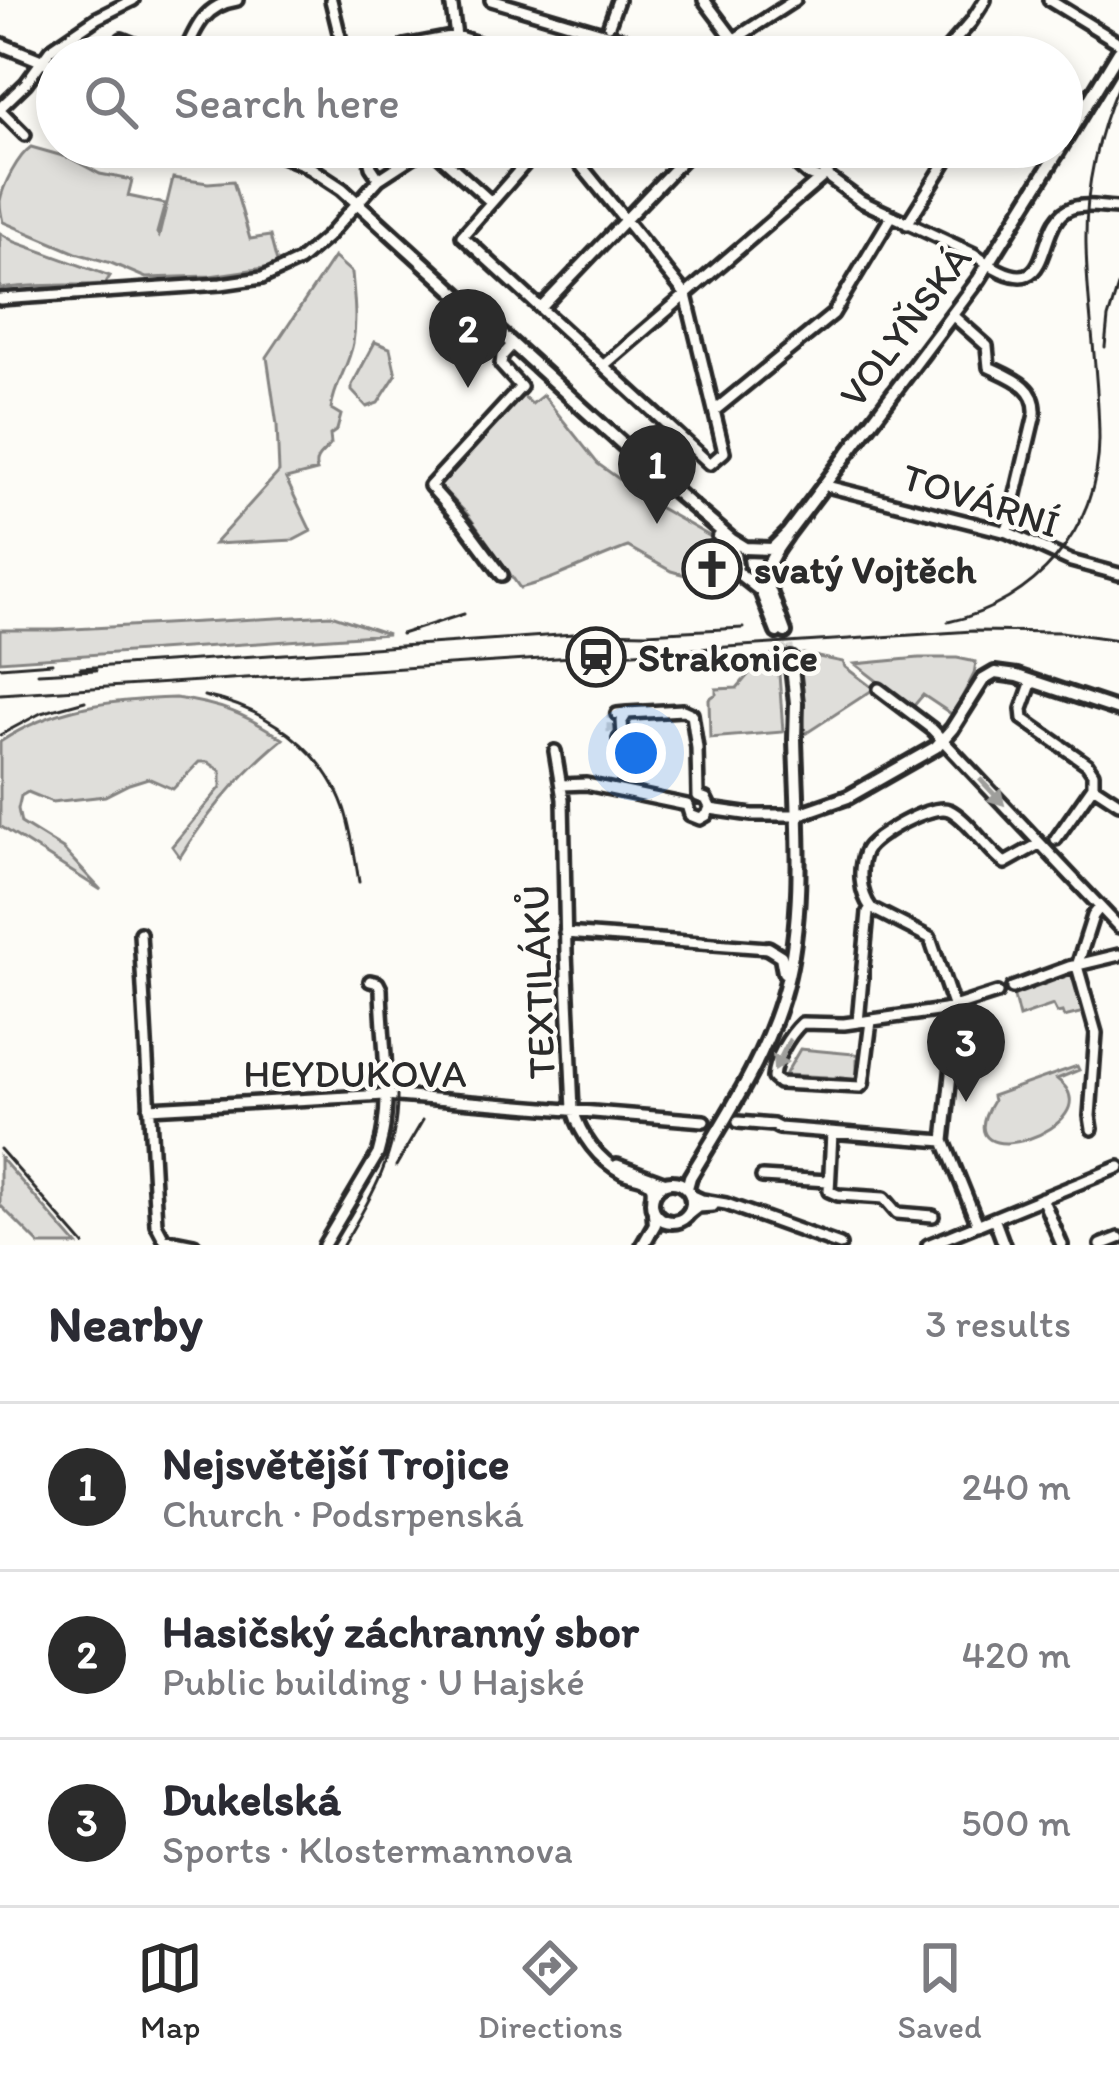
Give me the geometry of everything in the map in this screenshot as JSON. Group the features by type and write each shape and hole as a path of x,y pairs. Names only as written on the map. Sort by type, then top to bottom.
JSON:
{"main road":[{"path":"0,44 36,59"},
{"name":"VOLYŇSKÁ","path":"1083,108 1119,47"},
{"path":"311,168 358,203 732,550 760,549 767,556 766,571 781,632 761,591 737,572 741,553"},
{"name":"VOLYŇSKÁ","path":"766,571 788,533 989,265 1048,168"},
{"name":"VOLYŇSKÁ","path":"760,549 772,549 788,533"},
{"path":"749,580 766,571"},
{"path":"680,1187 756,1058 783,995 794,945 796,703 788,659"},
{"path":"796,814 848,797 942,741 990,675 1032,680 1119,710"},
{"path":"768,948 776,951 784,966 783,995"},
{"path":"646,1245 655,1224 652,1196 658,1187 680,1187"},
{"path":"646,1245 661,1228 689,1214 692,1204 680,1187"},
{"path":"653,1210 670,1222"}],"street":[{"path":"71,36 133,0"},
{"path":"193,36 201,19 216,6 237,0"},
{"path":"332,0 340,36"},
{"path":"451,0 456,36"},
{"path":"491,0 613,36"},
{"path":"609,25 618,0"},
{"path":"704,0 732,36"},
{"path":"739,36 795,0"},
{"path":"959,36 985,0"},
{"path":"1049,0 1119,47"},
{"path":"26,135 0,109 36,68"},
{"path":"372,168 379,179"},
{"path":"0,299 262,278 306,256 379,179 396,168"},
{"path":"453,168 490,201"},
{"path":"521,168 462,236 710,464 724,452 686,295 583,168"},
{"path":"541,308 674,168"},
{"path":"800,168 807,174 823,174"},
{"path":"820,168 861,201 1012,276 1029,273 1039,262 1066,210 1119,208"},
{"path":"604,365 828,168"},
{"path":"907,224 942,168"},
{"path":"713,411 833,314 891,217"},
{"path":"952,315 987,346 989,367 1018,381 1034,399 1035,415 1007,532"},
{"path":"502,575 430,486 521,387 501,364 512,345"},
{"name":"TOVÁRNÍ","path":"823,485 1007,532 1071,561 1119,574"},
{"path":"1032,680 1023,718 1093,773 1094,786 1056,839"},
{"path":"879,689 932,729 1119,927"},
{"path":"619,739 623,736 622,714 683,710 694,716 698,796"},
{"name":"TEXTILÁKŮ","path":"555,751 562,784 573,1110 587,1141 625,1174 648,1182 652,1196"},
{"path":"562,784 586,784 687,805"},
{"path":"1094,786 1119,803"},
{"path":"687,805 698,796 706,799 710,809"},
{"path":"687,805 697,819 710,809"},
{"path":"710,809 796,814"},
{"path":"978,1225 944,1141 956,1016 930,938 871,908 862,889 866,850 931,809 952,812 1005,863 1040,844"},
{"path":"1092,1129 1096,1033 1077,966 1100,907"},
{"path":"858,1022 871,908"},
{"path":"140,933 156,1224 164,1239 194,1245"},
{"path":"565,933 768,948"},
{"path":"1012,988 1119,955"},
{"path":"324,1245 378,1154 385,1125 381,989 370,981"},
{"path":"871,1021 860,1087 775,1082 772,1072 799,1024 871,1021 951,1007 997,993"},
{"name":"HEYDUKOVA","path":"149,1108 385,1095 704,1121"},
{"path":"738,1121 944,1141"},
{"path":"832,1132 830,1191 884,1198 897,1213 933,1216"},
{"path":"611,1164 840,1245"},
{"path":"928,1245 1119,1167"},
{"path":"761,1194 762,1175 828,1181"},
{"path":"1042,1198 1062,1245"},
{"path":"689,1214 698,1207 736,1208"},
{"path":"994,1218 1004,1245"},
{"path":"1101,1245 1119,1238"}],"shaded area":[{"path":"36,148 36,168 89,168 132,180 128,196 165,204 159,236 173,178 233,181 250,239 270,236 278,266 210,276 146,278 3,222 4,187 26,151"},
{"path":"0,233 110,276 105,284 0,289"},
{"path":"334,257 352,273 355,308 351,351 331,409 341,415 337,430 330,435 331,444 317,459 317,471 286,479 311,531 294,540 214,544 279,472 267,357"},
{"path":"375,342 390,348 396,375 378,403 367,407 352,385"},
{"path":"521,394 532,404 543,395 598,464 711,537 719,545 710,582 671,571 628,547 520,588 468,515 440,486"},
{"path":"331,615 388,634 0,661 0,630"},
{"path":"804,654 843,662 874,689 805,734 798,658"},
{"path":"771,656 778,659 783,732 710,738 709,699 716,689 737,688 759,662"},
{"path":"919,658 976,662 953,715 923,695 912,708 855,664"},
{"path":"175,698 232,711 283,739 227,794 180,857 172,846 221,787 221,771 208,762 199,762 173,789 148,778 105,796 52,802 28,792 21,796 21,823 63,849 101,890 0,826 0,742 41,720 84,707"},
{"path":"1073,970 1088,1011 1064,1017 1053,1005 1019,1017 1012,989"},
{"path":"800,1049 865,1055 857,1060 862,1083 785,1075"},
{"path":"1077,1066 1079,1070 1057,1079 1070,1097 1066,1114 1050,1128 1029,1139 1007,1143 990,1139 983,1126 992,1096"},
{"path":"0,1157 77,1245 40,1245 0,1205"}],"tunnel":[{"path":"777,632 784,659"},
{"path":"785,632 791,659"},
{"path":"617,714 611,716 611,734 619,739"}],"railway":[{"path":"948,622 1008,598 1034,580 1056,558 1088,503 1099,439 1086,224 1099,142 1119,83"},
{"path":"1105,347 1119,283"},
{"path":"401,634 464,614"},
{"path":"80,668 602,632 743,628"},
{"path":"0,694 973,631 1061,632 1119,640"},
{"path":"0,667 52,663"},
{"path":"38,673 96,670"},
{"path":"204,696 249,710 307,749 344,808 359,882"},
{"path":"0,735 41,713 85,701"},
{"path":"343,1245 388,1155 397,1095"},
{"path":"396,1166 423,1120"},
{"path":"0,1149 84,1245"}],"place":[{"name":"Hasičský záchranný sbor","path":"468,388"},
{"name":"Nejsvětější Trojice","path":"657,524"},
{"name":"svatý Vojtěch","path":"712,569"},
{"name":"Strakonice","path":"596,657"},
{"name":"Dukelská","path":"966,1102"}]}
